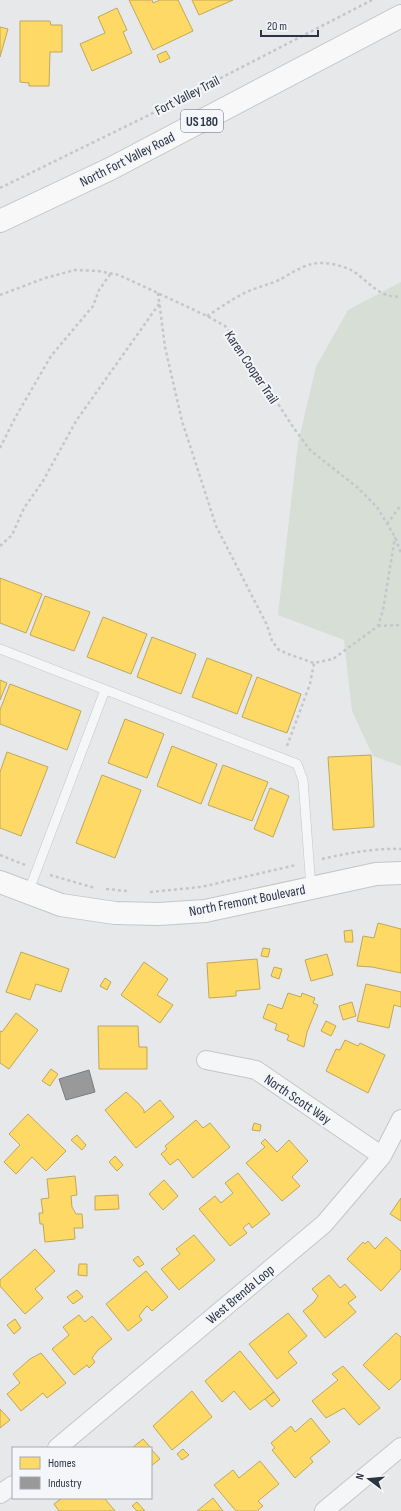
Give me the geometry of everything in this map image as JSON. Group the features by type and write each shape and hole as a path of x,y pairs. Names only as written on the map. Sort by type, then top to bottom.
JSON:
{"main road":[{"name":"North Fort Valley Road","path":"0,221 110,169 401,16"},
{"name":"North Fremont Boulevard","path":"1,886 28,893 61,905 114,913 159,914 205,911 376,874 401,873"}],"street":[{"name":"North Scott Way","path":"206,1060 256,1070 382,1156"},
{"name":"West Brenda Loop","path":"58,1447 324,1224 382,1156 401,1119"},
{"path":"324,1511 401,1447"},
{"path":"0,1494 12,1486"}],"lane":[{"path":"0,649 297,764 304,780 311,888"},
{"path":"28,893 106,690"}],"path":[{"name":"Fort Valley Trail","path":"0,188 140,119 372,0"},
{"path":"207,316 246,292 270,284 312,264 331,264 349,269 361,277 369,285 387,295 395,297 401,296"},
{"name":"Karen Cooper Trail","path":"0,295 45,278 75,270 98,270 119,275 207,316 225,326 239,343 292,427 310,450 358,488 377,507 395,537 401,553"},
{"path":"0,448 14,418 51,356 93,306 99,290 111,273"},
{"path":"158,293 165,347 182,421 216,526 267,626 272,641 279,650 314,663 333,659 378,626 401,625"},
{"path":"0,546 12,535 24,508 43,481 76,421 159,304"},
{"path":"387,524 401,505"},
{"path":"378,626 383,610 395,537"},
{"path":"282,758 310,684 314,663"},
{"path":"143,892 201,887 348,853 401,849"},
{"path":"0,855 52,876 99,889 128,891"}],"shaded area":[{"path":"401,282 401,766 373,756 352,711 344,640 278,615 298,443 316,367 348,310"}],"building: Homes":[{"path":"129,0 152,0 153,3 160,0 178,0 193,31 153,50"},
{"path":"192,0 233,0 199,15"},
{"path":"117,8 127,30 123,32 132,53 92,71 80,44 105,33 98,17"},
{"path":"20,21 50,21 51,25 62,25 62,52 50,52 49,86 29,86 29,83 20,82"},
{"path":"0,27 8,29 0,57"},
{"path":"166,51 170,58 160,63 157,55"},
{"path":"0,578 42,594 26,633 0,623"},
{"path":"45,596 90,612 74,651 30,635"},
{"path":"103,617 147,634 131,674 87,657"},
{"path":"152,637 196,654 181,694 137,677"},
{"path":"207,658 252,675 237,714 192,697"},
{"path":"257,677 301,694 287,733 242,717"},
{"path":"0,680 7,683 0,700"},
{"path":"10,684 81,711 67,750 0,724 0,710"},
{"path":"125,719 164,734 147,778 108,763"},
{"path":"172,746 217,764 201,804 157,786"},
{"path":"7,752 48,767 21,836 0,828 0,772"},
{"path":"371,755 374,827 333,830 328,757"},
{"path":"223,765 268,782 252,821 208,805"},
{"path":"102,775 141,790 115,858 76,843"},
{"path":"270,788 289,796 273,837 254,829"},
{"path":"378,923 401,929 401,973 372,967 357,966 363,936 374,938"},
{"path":"352,930 353,942 345,942 344,931"},
{"path":"263,948 270,949 268,957 261,956"},
{"path":"21,952 69,969 61,992 36,984 30,1000 6,992"},
{"path":"327,954 333,975 311,981 305,960"},
{"path":"257,959 260,989 236,991 236,996 209,998 207,963"},
{"path":"144,962 168,979 157,995 173,1005 160,1023 121,995"},
{"path":"274,967 282,969 279,979 271,976"},
{"path":"105,978 111,982 107,990 100,986"},
{"path":"366,984 401,992 401,1007 394,1005 389,1028 357,1021"},
{"path":"288,993 301,997 302,993 315,998 313,1003 318,1005 307,1032 304,1047 287,1040 289,1035 275,1030 277,1024 263,1018 268,1004 282,1009"},
{"path":"352,1002 356,1016 343,1020 339,1006"},
{"path":"16,1013 38,1030 9,1069 0,1063 0,1031 2,1032"},
{"path":"326,1021 336,1026 331,1036 321,1031"},
{"path":"98,1026 138,1026 139,1047 147,1047 147,1069 99,1069"},
{"path":"345,1040 358,1046 360,1043 385,1055 368,1093 326,1071 336,1049 340,1050"},
{"path":"51,1069 58,1074 50,1086 42,1081"},
{"path":"126,1092 144,1110 144,1113 160,1100 174,1117 136,1148 105,1110"},
{"path":"28,1114 66,1151 46,1171 32,1157 16,1174 4,1162 20,1145 9,1134"},
{"path":"196,1120 203,1128 210,1123 230,1147 193,1178 178,1159 170,1165 161,1154 167,1149 165,1146"},
{"path":"254,1123 261,1125 260,1131 252,1130"},
{"path":"77,1135 86,1145 82,1150 71,1140"},
{"path":"265,1139 277,1152 289,1140 308,1161 292,1177 300,1186 282,1201 246,1163 265,1147 261,1143"},
{"path":"115,1156 123,1165 117,1171 109,1162"},
{"path":"238,1173 270,1214 252,1228 249,1223 243,1228 247,1233 230,1246 199,1209 215,1196 221,1203 233,1193 225,1183"},
{"path":"75,1176 77,1195 71,1196 72,1207 76,1214 82,1214 83,1228 74,1228 75,1239 45,1242 43,1224 40,1224 39,1213 43,1213 41,1199 49,1198 47,1179"},
{"path":"164,1180 178,1196 163,1210 149,1194"},
{"path":"118,1195 119,1209 95,1210 95,1196"},
{"path":"401,1198 401,1221 390,1214"},
{"path":"194,1235 215,1260 179,1290 161,1269 180,1254 176,1249"},
{"path":"386,1237 401,1251 401,1269 381,1291 347,1259 363,1242 365,1244 368,1241 375,1249"},
{"path":"35,1249 55,1271 35,1289 43,1298 25,1314 0,1286 0,1280"},
{"path":"138,1256 144,1264 139,1267 133,1260"},
{"path":"79,1264 87,1264 87,1276 78,1275"},
{"path":"146,1271 168,1297 152,1311 147,1306 139,1316 142,1320 128,1331 106,1304"},
{"path":"329,1275 340,1288 345,1284 356,1297 348,1303 356,1312 325,1338 303,1311 313,1303 318,1296 312,1289"},
{"path":"77,1290 83,1297 73,1304 67,1297"},
{"path":"288,1313 307,1336 288,1352 297,1363 277,1379 249,1344"},
{"path":"79,1315 85,1322 92,1316 112,1339 98,1350 92,1358 95,1362 89,1368 87,1365 74,1375 52,1349 69,1335 63,1327"},
{"path":"15,1319 21,1328 14,1334 7,1325"},
{"path":"396,1333 401,1337 401,1379 389,1390 363,1365"},
{"path":"240,1351 274,1392 250,1410 234,1391 222,1402 205,1381"},
{"path":"41,1353 66,1383 47,1398 43,1393 21,1411 7,1394 20,1383 13,1374 30,1359"},
{"path":"343,1366 380,1408 359,1425 344,1408 326,1418 312,1401 338,1380 332,1374"},
{"path":"192,1391 212,1417 172,1450 153,1426"},
{"path":"274,1392 280,1400 272,1407 265,1399"},
{"path":"0,1409 10,1420 0,1428"},
{"path":"311,1418 330,1442 310,1458 313,1462 295,1478 272,1450 275,1448 271,1443 291,1426 295,1432"},
{"path":"143,1439 150,1447 133,1447"},
{"path":"183,1449 189,1455 182,1460 177,1454"},
{"path":"152,1450 160,1459 152,1465"},
{"path":"260,1461 279,1484 258,1501 263,1506 257,1511 236,1511 214,1485 233,1470 239,1478"},
{"path":"213,1498 223,1511 197,1511"},
{"path":"61,1499 105,1499 115,1511 59,1511 54,1504"},
{"path":"137,1502 145,1511 137,1511 132,1506"}],"building: Industry":[{"path":"89,1070 95,1092 66,1100 59,1079"}]}
